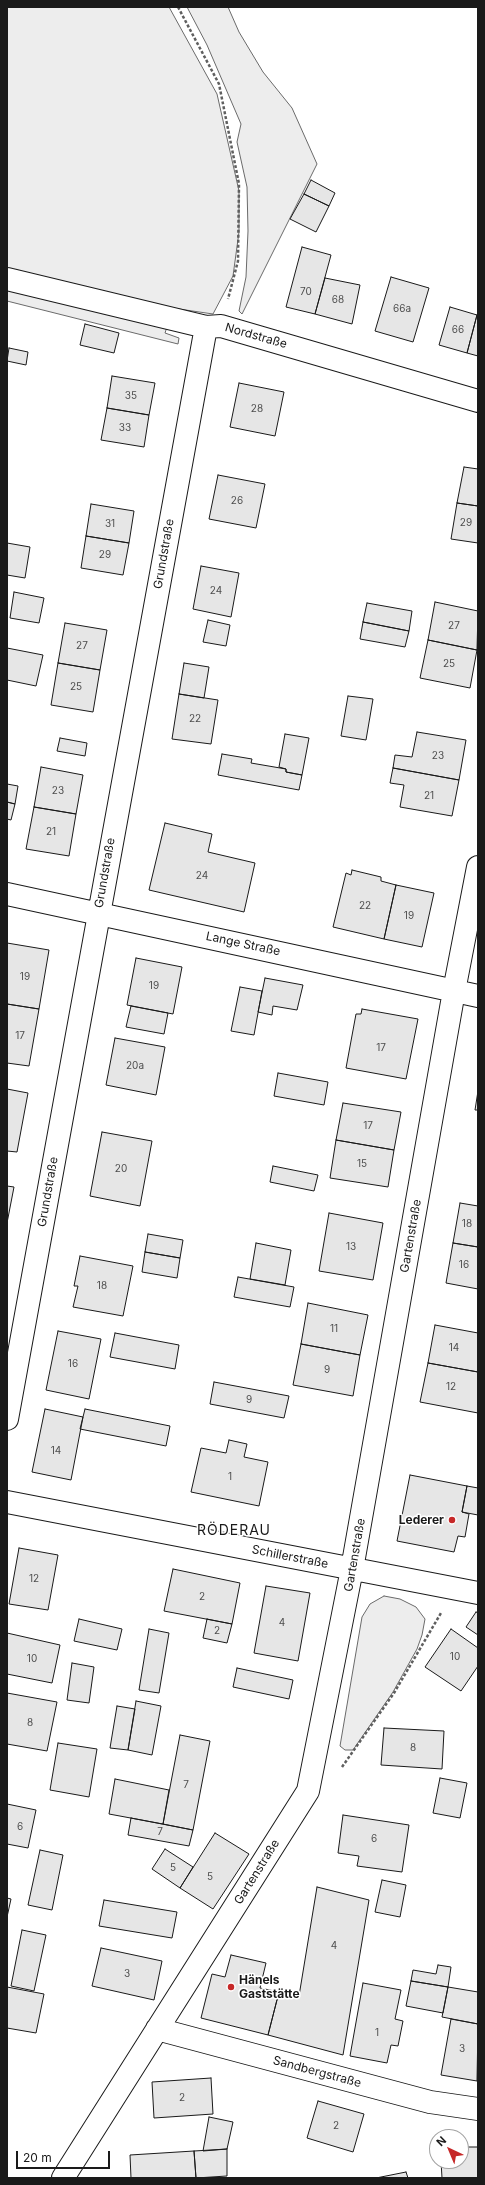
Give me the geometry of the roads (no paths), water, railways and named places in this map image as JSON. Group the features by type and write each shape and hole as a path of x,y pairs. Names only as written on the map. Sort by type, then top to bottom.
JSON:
{"street":[{"name":"Nordstraße","path":"7,279 213,326 478,401"},
{"name":"Grundstraße","path":"7,1419 98,913 213,326"},
{"name":"Gartenstraße","path":"63,2178 308,1792 352,1569 454,991 478,867"},
{"name":"Lange Straße","path":"7,894 478,996"},
{"name":"Schillerstraße","path":"7,1502 478,1593"},
{"name":"Sandbergstraße","path":"157,2029 430,2102 478,2109"}],"place":[{"name":"Lederer","path":"452,1520"},
{"name":"Hänels Gaststätte","path":"231,1987"}],"district":[{"name":"RÖDERAU","path":"234,1531"}]}
